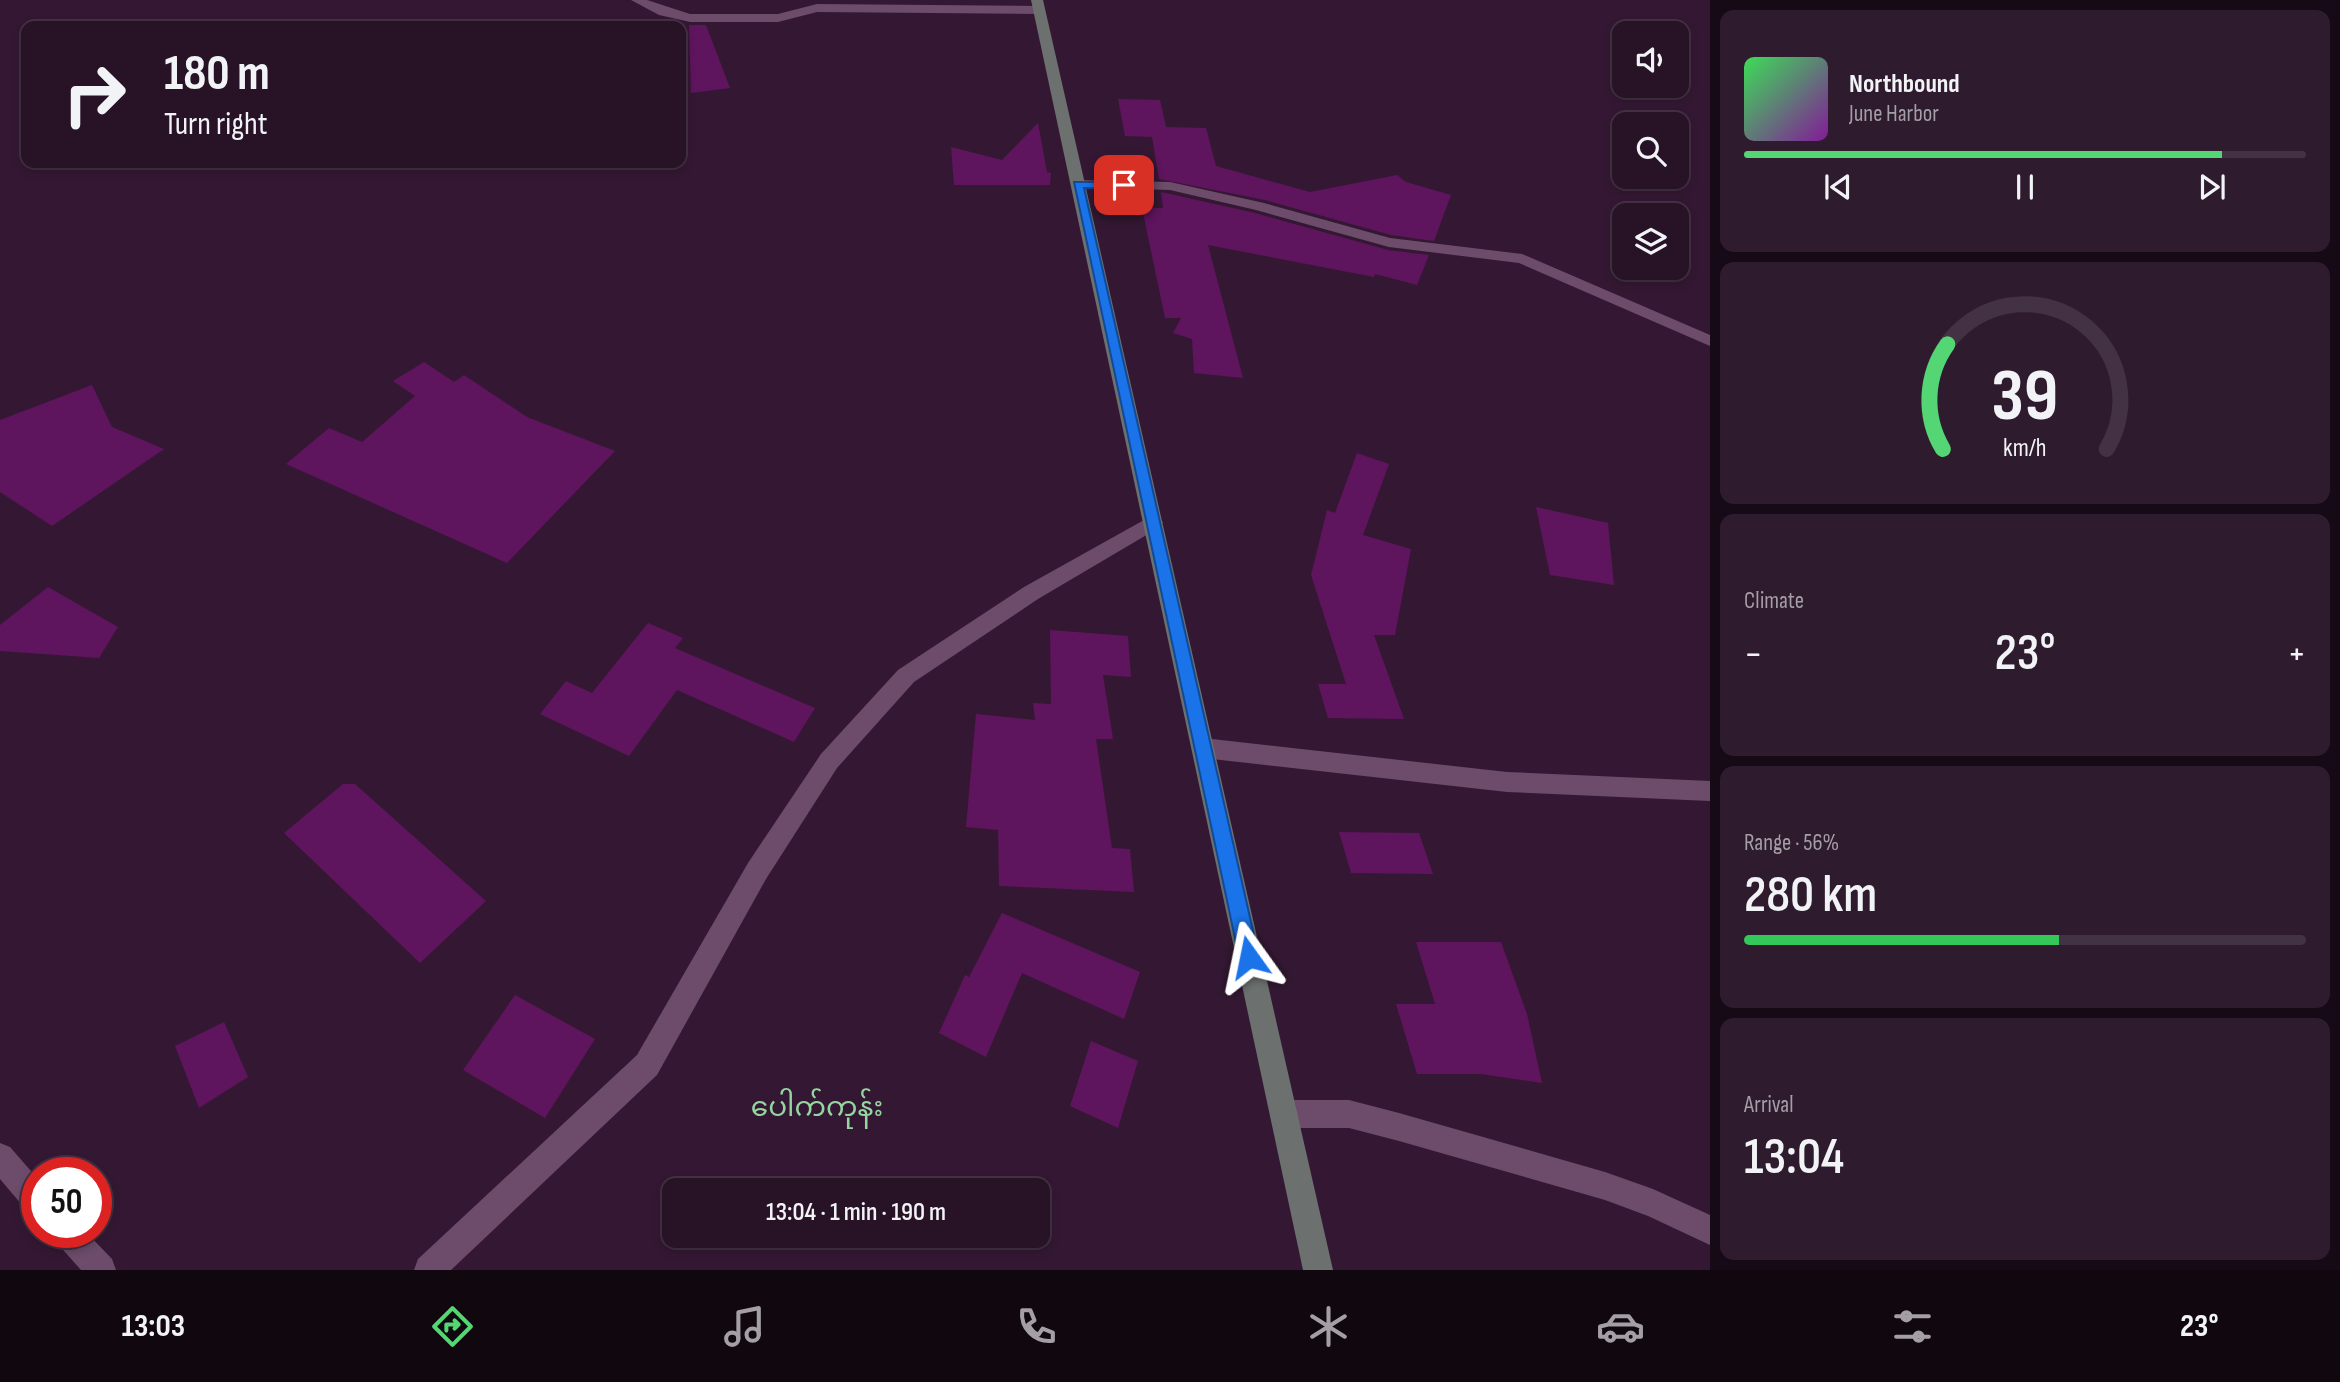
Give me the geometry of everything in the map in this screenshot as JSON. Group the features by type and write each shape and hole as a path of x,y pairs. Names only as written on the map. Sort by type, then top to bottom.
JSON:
{"main road":[{"path":"1038,5 1318,1270"}],"street":[{"path":"637,0 663,12 690,18 778,18 817,8 1038,5"},
{"path":"1078,184 1170,186 1259,206 1389,242 1473,255 1522,259 1710,341"},
{"path":"429,1270 647,1065 757,871 829,761 906,676 1031,593 1153,522"},
{"path":"1203,748 1507,782 1710,791"},
{"path":"1283,1114 1349,1114 1399,1127 1605,1186 1653,1203 1710,1230"},
{"path":"0,1157 21,1182"},
{"path":"81,1248 101,1270"}],"building":[{"path":"689,25 706,25 730,88 691,93"},
{"path":"1118,99 1160,100 1166,127 1206,128 1216,166 1310,192 1397,175 1406,182 1451,195 1434,241 1391,235 1265,200 1159,179 1152,137 1125,136"},
{"path":"1038,123 1047,172 1051,173 1050,185 954,185 951,147 1002,160"},
{"path":"1161,192 1255,213 1388,250 1429,255 1417,285 1375,274 1374,277 1208,245 1243,378 1194,373 1192,339 1173,333 1181,318 1165,318 1142,208 1163,208"},
{"path":"424,362 454,382 464,375 527,417 615,451 507,563 286,464 329,428 362,442 415,396 393,381"},
{"path":"92,385 112,427 164,449 52,526 0,492 0,420"},
{"path":"1357,453 1389,464 1363,535 1411,549 1395,635 1374,635 1404,719 1328,718 1318,684 1346,684 1311,575 1327,510 1335,513"},
{"path":"1536,507 1608,523 1614,585 1550,575"},
{"path":"48,587 118,627 99,658 0,651 0,625"},
{"path":"648,623 683,638 675,648 815,708 794,742 677,690 629,756 540,714 566,681 592,693"},
{"path":"1050,630 1128,636 1131,677 1103,675 1113,739 1096,739 1112,848 1130,849 1134,892 999,886 998,830 966,827 976,714 1035,720 1033,703 1051,704"},
{"path":"343,784 355,784 486,901 420,963 284,833"},
{"path":"1339,832 1419,833 1433,874 1351,873"},
{"path":"1002,913 1140,972 1124,1019 1022,973 986,1057 939,1033 965,975 969,977"},
{"path":"1416,942 1501,942 1527,1014 1542,1083 1481,1074 1417,1074 1396,1004 1435,1004"},
{"path":"515,995 595,1039 545,1118 463,1070"},
{"path":"224,1022 248,1077 199,1108 175,1046"},
{"path":"1091,1041 1138,1061 1118,1128 1070,1106"}],"district":[{"name":"ပေါက်ကုန်း","path":"817,1107"}],"route":[{"path":"1124,185 1078,184 1249,957"}]}
